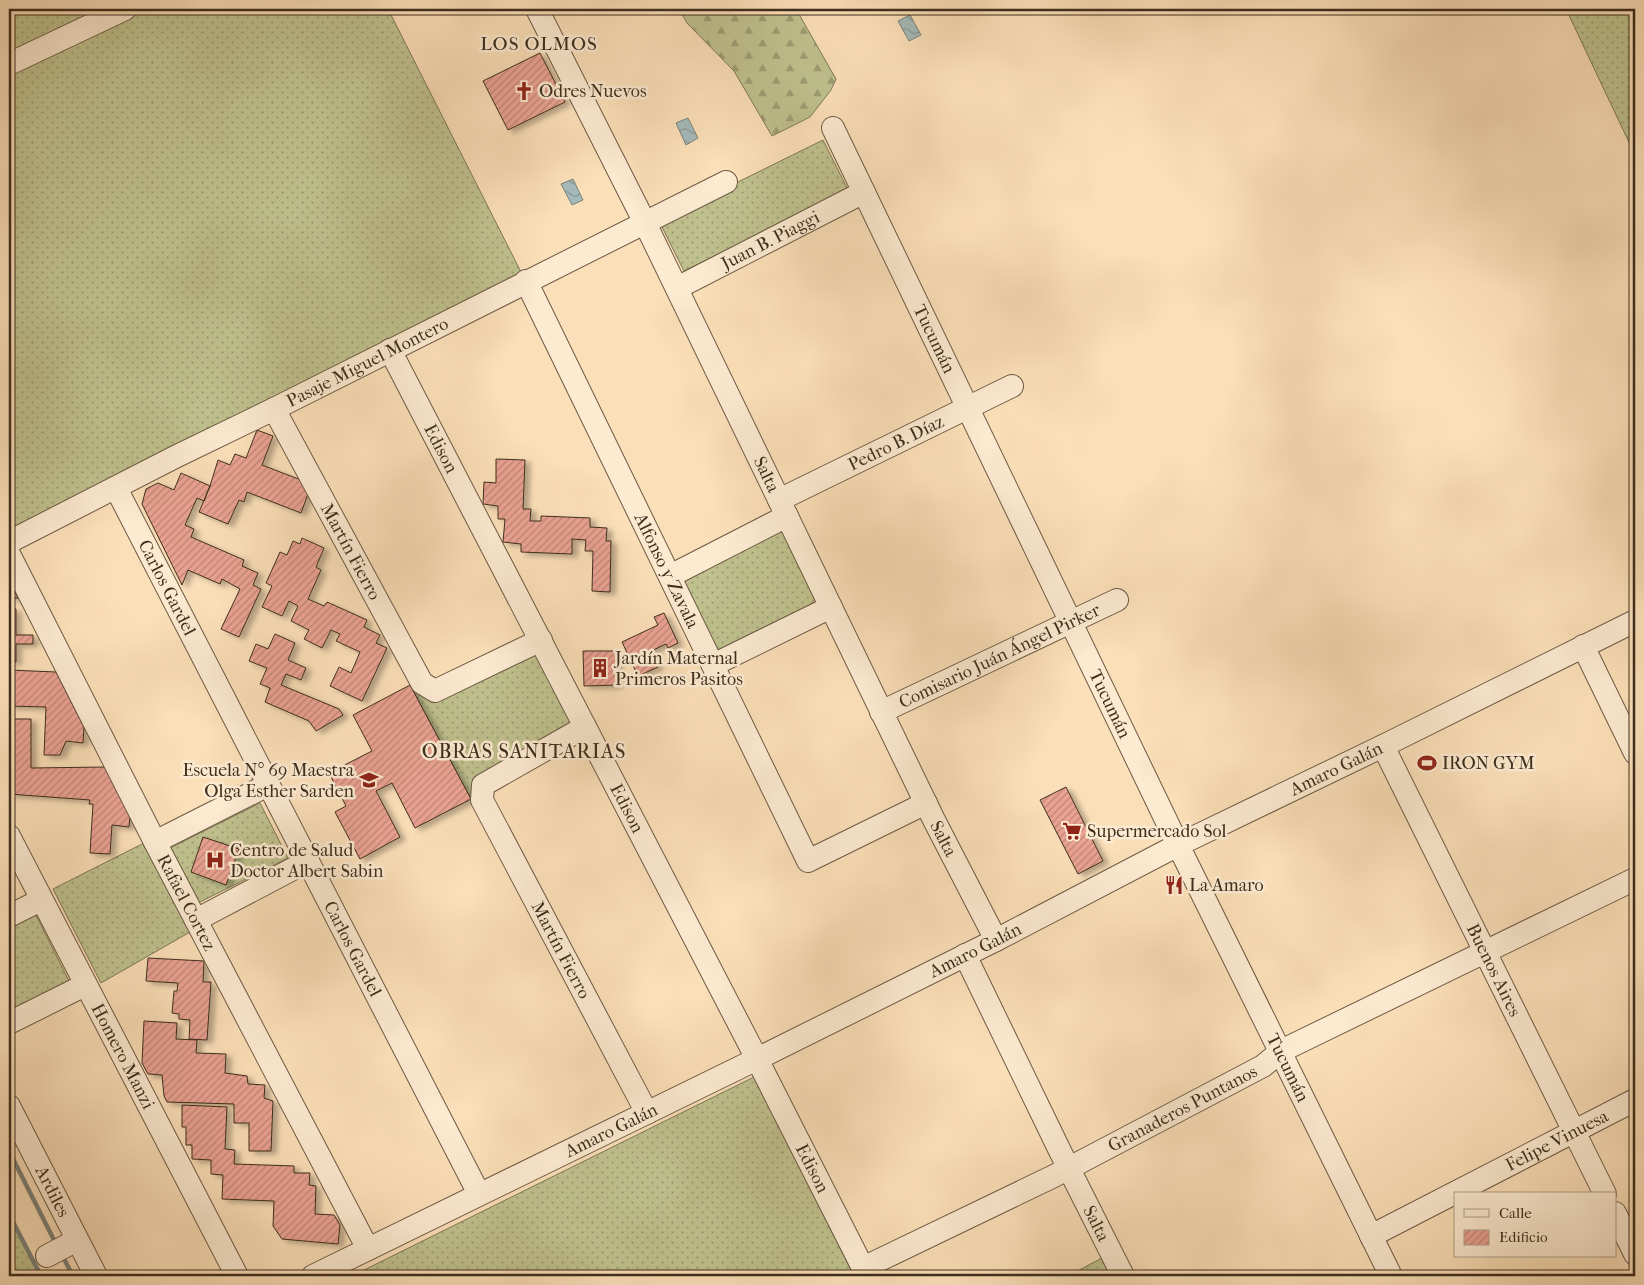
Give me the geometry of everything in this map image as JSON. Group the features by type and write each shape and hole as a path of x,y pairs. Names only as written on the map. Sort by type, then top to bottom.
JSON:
{"street":[{"path":"9,64 125,9"},
{"name":"Salta","path":"537,9 645,223 926,803 996,940"},
{"name":"Tucumán","path":"833,128 1178,845 1391,1276"},
{"name":"Pasaje Miguel Montero","path":"9,542 176,456 274,409 726,182"},
{"name":"Juan B. Piaggi","path":"676,288 864,192"},
{"name":"Alfonso y Zavala","path":"526,281 808,861 926,803"},
{"name":"Edison","path":"390,350 863,1268"},
{"name":"Pedro B. Díaz","path":"670,576 783,508 968,407 1012,386"},
{"name":"Martín Fierro","path":"274,409 422,683 435,691 541,640"},
{"name":"Carlos Gardel","path":"116,488 479,1194"},
{"name":"Rafael Cortez","path":"9,554 155,842 368,1249"},
{"name":"Comisario Juán Ángel Pirker","path":"882,712 1117,600"},
{"path":"713,665 831,607"},
{"name":"Amaro Galán","path":"316,1276 996,940 1178,845 1635,621"},
{"path":"1583,646 1635,753"},
{"name":"Martín Fierro","path":"585,728 483,785 482,800 647,1113"},
{"name":"Buenos Aires","path":"1383,746 1605,1192"},
{"path":"155,842 268,785"},
{"name":"Homero Manzi","path":"9,836 237,1276"},
{"path":"196,920 308,861"},
{"name":"Granaderos Puntanos","path":"863,1268 1069,1167 1263,1066 1281,1051 1635,879"},
{"path":"9,916 41,900"},
{"name":"Salta","path":"965,955 1123,1276"},
{"path":"9,1023 85,985"},
{"name":"Felipe Vinuesa","path":"1456,1192 1635,1100"},
{"name":"Ardiles","path":"9,1106 96,1276"},
{"name":"Felipe Vinuesa","path":"1371,1236 1454,1193"},
{"path":"1616,1215 1635,1254"},
{"path":"47,1256 78,1240"}],"green space":[{"path":"9,9 107,9 9,55"},
{"path":"136,9 388,9 522,274 9,530 9,69"},
{"path":"679,9 796,9 836,79 831,90 810,117 772,136 734,71 687,23"},
{"path":"1566,9 1635,9 1635,155"},
{"path":"823,140 848,190 684,271 659,221"},
{"path":"773,529 783,532 815,598 810,607 724,650 713,649 680,586 684,573"},
{"path":"532,652 540,654 572,718 570,729 477,781 471,799 410,685 436,699"},
{"path":"260,803 288,858 194,905 166,850"},
{"path":"144,843 190,932 101,983 53,889"},
{"path":"35,913 70,983 9,1014 9,927"},
{"path":"754,1077 854,1276 356,1276 356,1274"},
{"path":"9,1214 41,1276 9,1276"},
{"path":"1102,1258 1112,1276 1068,1276"}],"water":[{"path":"910,15 921,35 909,41 898,21"},
{"path":"688,118 698,138 686,145 676,123"},
{"path":"573,179 583,200 572,205 561,184"}],"building":[{"name":"Odres Nuevos","path":"540,53 565,102 508,130 483,81"},
{"path":"257,430 273,436 262,465 301,480 308,494 301,513 247,492 244,502 239,500 228,524 199,512 218,460 230,465 235,454 246,458"},
{"path":"496,459 525,460 523,509 531,509 530,521 541,521 541,516 590,518 590,527 607,528 606,541 611,541 610,592 592,591 593,551 585,551 586,540 572,539 572,554 521,552 521,544 503,542 505,519 498,519 498,506 483,504 484,482 496,483"},
{"path":"181,473 210,486 204,501 197,498 185,525 194,529 191,537 244,560 242,566 258,573 253,585 261,589 239,637 221,629 240,589 222,579 220,584 188,570 182,585 142,504 146,489 158,483 174,490"},
{"path":"302,538 324,548 316,567 321,570 308,599 324,606 327,602 367,620 364,627 380,635 376,643 387,648 362,701 330,686 339,667 351,673 360,652 336,641 340,634 331,630 322,648 304,639 309,630 291,621 298,606 289,601 282,616 262,607 272,586 266,583 280,552 287,555 293,541 300,544"},
{"path":"9,588 13,588 18,598 9,598"},
{"path":"9,609 16,609 16,635 33,635 33,644 16,644 16,662 9,662"},
{"path":"664,613 678,643 668,648 666,644 645,654 647,658 652,655 658,667 638,676 622,642 658,625 654,617"},
{"path":"275,634 295,643 288,660 306,668 301,680 286,674 281,685 339,709 343,715 316,731 309,721 265,702 270,688 260,684 267,668 249,661 256,644 268,649"},
{"name":"Jardín Maternal Primeros Pasitos","path":"583,651 616,651 617,685 584,686"},
{"path":"9,670 56,672 84,727 83,743 66,741 60,755 44,755 46,707 9,706"},
{"name":"Escuela N° 69 Maestra Olga Esther Sarden","path":"410,685 471,799 415,828 392,783 376,791 400,837 360,859 335,812 346,806 329,773 372,751 353,715"},
{"path":"9,719 31,719 31,768 105,767 130,816 129,827 112,825 110,854 90,853 93,804 89,804 90,800 9,794"},
{"name":"Supermercado Sol","path":"1066,787 1103,861 1078,874 1040,800"},
{"name":"Centro de Salud Doctor Albert Sabin","path":"203,837 239,849 226,885 191,872"},
{"path":"148,958 204,961 203,982 211,982 207,1040 189,1039 190,1020 179,1019 179,1014 172,1013 174,991 177,991 178,983 146,981"},
{"path":"144,1021 177,1023 176,1039 197,1040 196,1053 226,1054 225,1073 247,1076 248,1084 265,1085 264,1098 273,1101 271,1151 249,1151 249,1123 234,1123 234,1104 167,1102 164,1096 162,1075 148,1074 142,1063"},
{"path":"182,1105 227,1107 225,1149 235,1150 234,1164 294,1166 294,1173 310,1173 309,1185 316,1186 315,1214 334,1215 340,1225 338,1244 282,1239 273,1226 274,1201 222,1199 223,1175 211,1174 211,1160 192,1159 192,1145 186,1145 186,1127 182,1127"}],"waterway":[{"path":"9,1151 56,1244"},
{"path":"9,1214 41,1276"},
{"path":"62,1255 73,1276"}],"place":[{"name":"Odres Nuevos","path":"524,91"},
{"name":"Jardín Maternal Primeros Pasitos","path":"600,668"},
{"name":"IRON GYM","path":"1427,763"},
{"name":"Escuela N° 69 Maestra Olga Esther Sarden","path":"369,780"},
{"name":"Supermercado Sol","path":"1072,831"},
{"name":"Centro de Salud Doctor Albert Sabin","path":"215,860"},
{"name":"La Amaro","path":"1174,885"}],"district":[{"name":"LOS OLMOS","path":"539,43"},
{"name":"OBRAS SANITARIAS","path":"524,751"}]}
